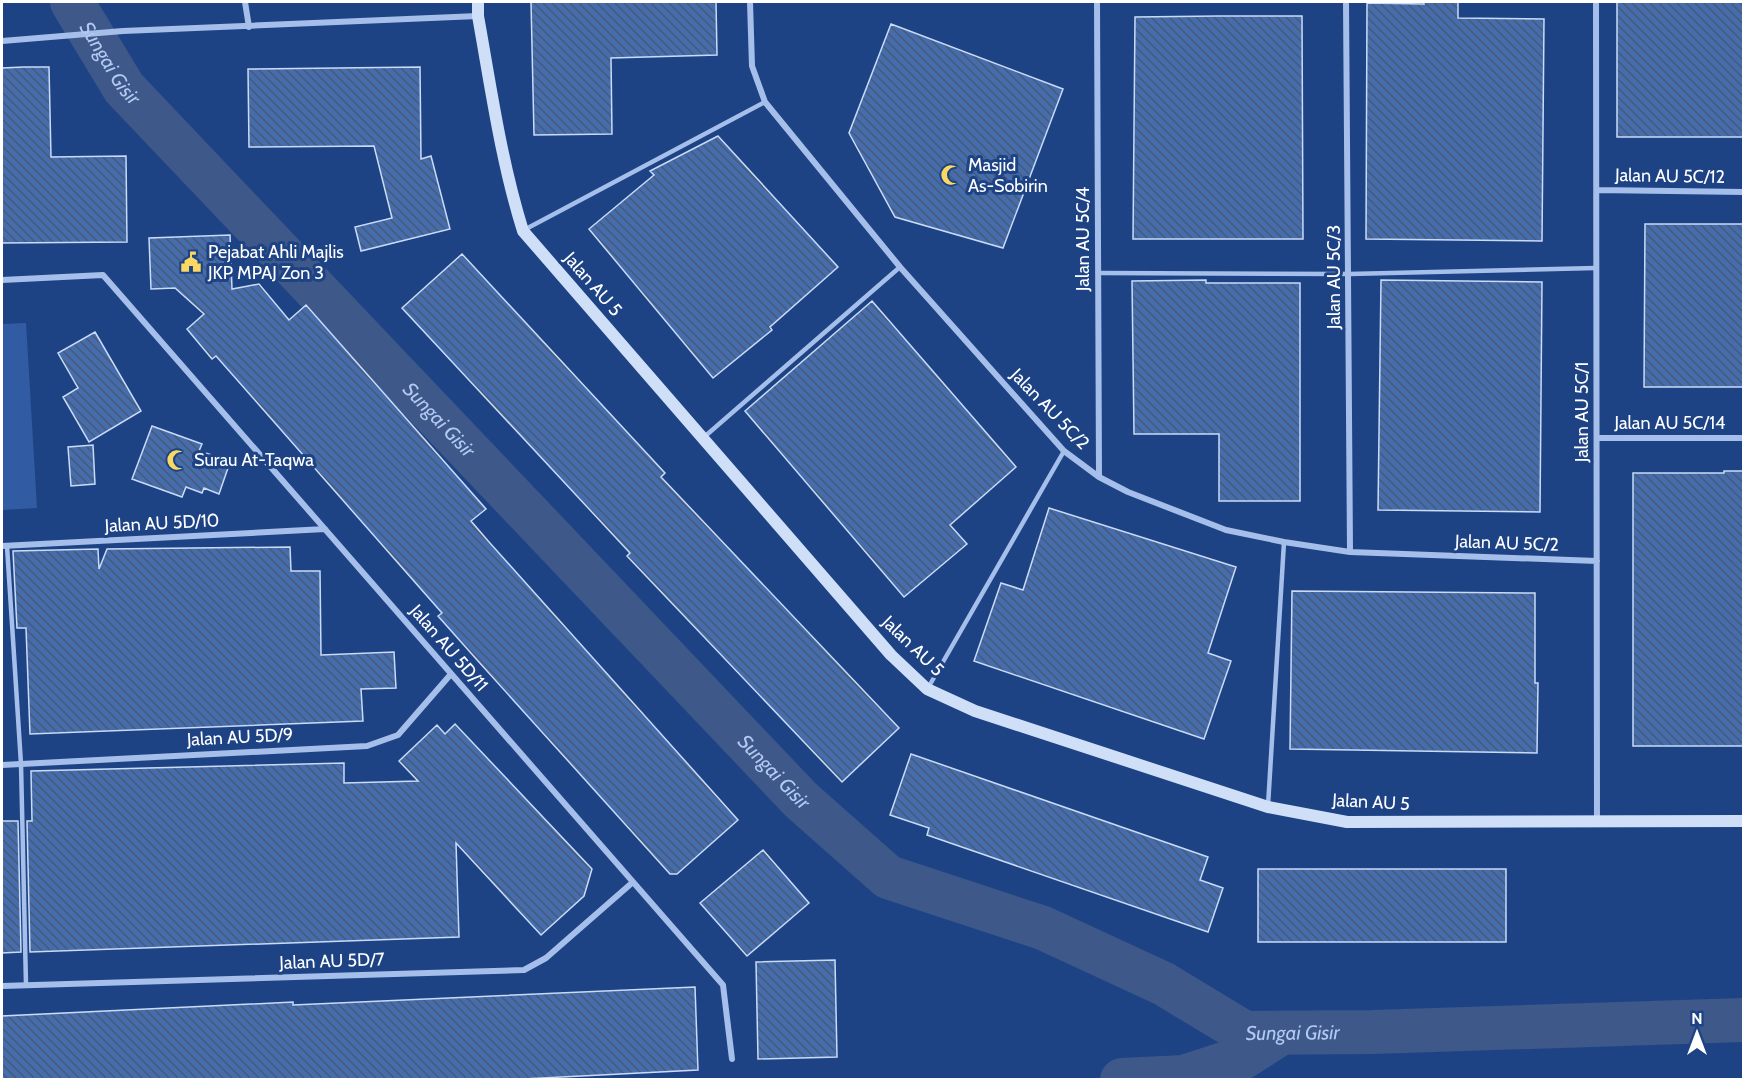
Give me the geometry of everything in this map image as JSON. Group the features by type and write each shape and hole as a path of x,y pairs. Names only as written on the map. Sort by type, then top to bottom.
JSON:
{"main road":[{"name":"Jalan AU 5","path":"478,2 478,16 512,194 523,231 891,655 927,689 975,711 1268,807 1347,822 1743,821"}],"street":[{"path":"245,2 249,27"},
{"name":"Jalan AU 5C/2","path":"750,2 752,66 765,102 900,267 1064,451 1099,477 1128,492 1226,530 1284,542 1350,552 1597,561"},
{"name":"Jalan AU 5C/4","path":"1097,2 1099,477"},
{"name":"Jalan AU 5C/3","path":"1346,2 1350,552"},
{"name":"Jalan AU 5C/1","path":"1596,2 1597,822"},
{"path":"2,40 41,36 478,16"},
{"name":"Jalan AU 5C/12","path":"1597,190 1743,192"},
{"name":"Jalan AU 5D/11","path":"2,280 103,275 723,985 732,1059"},
{"name":"Jalan AU 5C/14","path":"1597,438 1743,438"},
{"name":"Jalan AU 5D/10","path":"4,546 325,529"},
{"name":"Jalan AU 5D/9","path":"2,765 367,746 398,735 451,674"},
{"name":"Jalan AU 5D/7","path":"2,986 524,969 546,958 633,882"}],"lane":[{"path":"523,231 765,102"},
{"path":"703,438 900,267"},
{"path":"1098,273 1349,274 1596,268"},
{"path":"927,689 1064,451"},
{"path":"1268,807 1284,542"},
{"path":"4,546 21,764 26,984"}],"shaded area":[{"path":"26,323 37,508 2,510 2,324"}],"building":[{"path":"531,2 716,2 717,55 611,58 612,134 534,135"},
{"path":"1424,2 1458,2 1458,18 1544,19 1542,241 1366,239 1367,3 1424,4"},
{"path":"1617,2 1743,2 1743,137 1617,137"},
{"path":"1302,16 1303,239 1133,239 1135,17"},
{"name":"Masjid As-Sobirin","path":"891,24 1063,89 1003,248 895,217 849,133"},
{"path":"49,67 51,157 126,156 127,242 2,243 2,68"},
{"path":"420,67 421,159 431,156 450,229 361,251 355,227 392,218 374,146 249,147 248,69"},
{"path":"718,136 838,267 770,327 772,330 713,378 589,229 654,175 650,171"},
{"path":"1645,224 1743,224 1743,387 1644,387"},
{"path":"230,235 232,289 259,284 289,320 306,305 486,509 471,521 738,820 677,874 670,874 438,616 442,613 216,356 212,359 187,329 204,314 175,288 151,289 149,238"},
{"path":"462,254 665,473 661,477 899,728 842,782 627,556 630,553 402,308"},
{"path":"1206,280 1206,283 1300,283 1300,501 1219,501 1219,434 1134,434 1132,281"},
{"path":"1381,280 1542,282 1540,512 1378,510"},
{"path":"872,301 1016,467 950,525 967,544 904,597 745,411"},
{"path":"95,332 141,411 89,442 63,397 78,388 58,353"},
{"name":"Surau At-Taqwa","path":"152,426 202,444 199,451 215,456 213,463 228,468 219,494 204,488 202,493 186,487 182,497 132,479"},
{"path":"93,445 95,484 71,486 68,447"},
{"path":"1724,471 1743,471 1743,746 1633,746 1633,473 1724,473"},
{"path":"1049,508 1236,567 1208,653 1231,661 1204,739 974,661 1001,583 1023,590"},
{"path":"290,547 291,571 320,571 321,655 394,652 396,688 361,689 363,721 30,734 26,628 17,628 13,551 98,549 99,569 107,549"},
{"path":"1292,591 1535,593 1535,683 1538,683 1537,753 1290,749"},
{"path":"455,724 592,869 584,896 541,935 456,843 459,937 30,952 27,821 32,821 31,771 344,763 344,783 418,781 399,761 437,725 445,734"},
{"path":"911,754 1208,857 1200,880 1223,888 1208,932 927,835 929,828 890,815"},
{"path":"2,821 18,821 21,952 2,953"},
{"path":"763,850 809,903 747,956 700,903"},
{"path":"1258,869 1506,869 1506,942 1258,942"},
{"path":"835,960 837,1057 758,1059 756,962"},
{"path":"695,987 698,1070 503,1080 2,1080 2,1016 293,1002 293,1005"}],"waterway":[{"name":"Sungai Gisir","path":"72,2 124,88 801,800 888,877 1043,928 1164,984 1245,1033 1373,1032 1744,1020"},
{"path":"1122,1080 1184,1077 1242,1058 1281,1033"}],"place":[{"name":"Masjid As-Sobirin","path":"951,175"},
{"name":"Pejabat Ahli Majlis JKP MPAJ Zon 3","path":"191,262"},
{"name":"Surau At-Taqwa","path":"177,460"}]}
